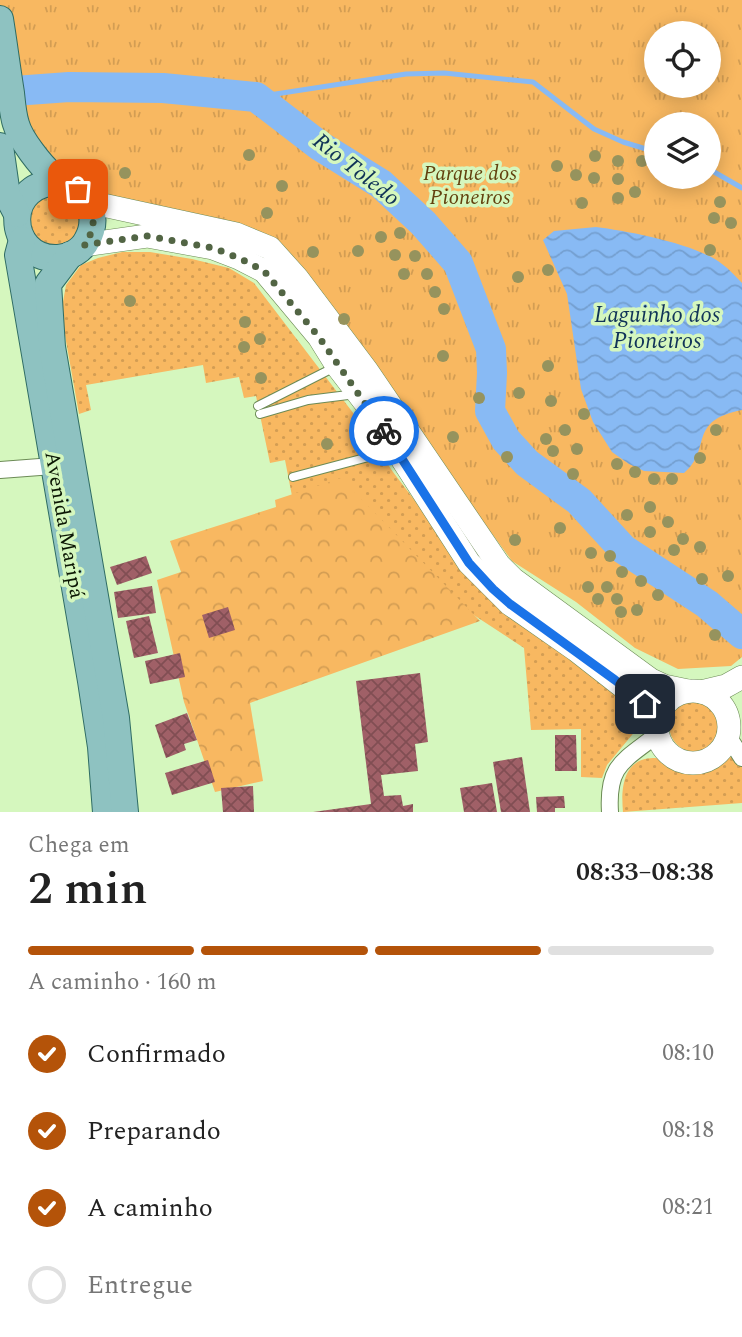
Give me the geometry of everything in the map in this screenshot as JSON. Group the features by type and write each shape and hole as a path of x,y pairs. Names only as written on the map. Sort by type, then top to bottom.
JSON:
{"main road":[{"path":"0,19 6,57 7,195 17,214"},
{"path":"8,136 35,156 54,176 78,189 89,202 93,215 92,228 77,250 57,258 44,257 32,251 22,240 17,228 17,214 21,201 40,185 52,181 66,183"},
{"name":"Avenida Maripá","path":"22,240 18,255 91,681 101,747 106,812"},
{"name":"Avenida Maripá","path":"77,250 48,284 52,347 116,718 125,812"}],"street":[{"path":"89,202 236,234 270,247 297,278 347,362 499,565 513,579 651,680 664,686 712,696 720,704 742,758"},
{"path":"77,250 147,236 213,248 239,258 264,271 319,337 347,362"},
{"path":"367,388 396,450 469,563 493,589 650,709 664,748 672,756 694,763 705,761 723,747 739,679"},
{"path":"0,470 53,466"},
{"path":"610,812 609,788 612,778 658,729 661,712 667,702 677,695 726,686 739,679"}],"lane":[{"path":"347,362 259,410 367,388"},
{"path":"293,477 396,450"}],"green space":[{"name":"Parque dos Pioneiros","path":"0,0 742,0 742,657 731,666 678,669 635,648 576,602 512,561 281,247 108,197 68,173 16,126 0,19"},
{"path":"54,190 80,201 81,236 56,248 37,237 31,223 32,206"},
{"path":"122,252 150,252 192,259 229,268 254,283 478,583 640,713 637,729 607,765 602,778 581,777 581,729 531,730 524,648 292,496 285,460 270,463 256,396 244,398 239,377 206,383 203,365 86,385 91,410 79,414 61,313 66,285 81,265"},
{"path":"341,478 480,621 250,703 263,781 215,792 184,702 157,580 181,572 170,541 276,507 275,500"},
{"path":"691,697 703,697 713,701 721,709 725,725 721,741 713,749 703,753 691,753 681,749 673,741 669,731 669,719 673,709 681,701"},
{"path":"734,753 742,765 742,803 623,812 623,786 629,770 635,764 653,758 694,767 714,767"}],"water":[{"name":"Laguinho dos Pioneiros","path":"596,227 643,235 696,250 722,264 742,283 742,410 713,421 707,428 693,464 684,473 644,471 612,452 593,422 581,389 567,294 543,240 554,231"}],"building":[{"path":"146,556 152,573 117,585 110,567"},
{"path":"152,586 156,613 118,618 114,592"},
{"path":"228,607 235,630 209,638 202,615"},
{"path":"149,616 158,653 134,658 126,621"},
{"path":"180,653 185,677 150,684 145,661"},
{"path":"420,673 428,742 415,744 418,771 381,775 384,796 401,795 403,806 413,804 413,812 313,812 371,804 356,681"},
{"path":"187,713 197,740 184,744 186,750 166,758 155,725"},
{"path":"555,735 576,735 577,771 555,771"},
{"path":"522,757 530,812 501,812 493,762"},
{"path":"208,760 215,782 172,795 165,773"},
{"path":"492,783 497,812 464,812 460,788"},
{"path":"253,786 254,812 223,812 221,788"},
{"path":"564,796 565,808 555,808 555,812 537,812 536,797"}],"waterway":[{"path":"256,97 406,74 444,73 533,82 594,129 644,148"},
{"name":"Rio Toledo","path":"0,92 69,87 163,88 256,97 320,146 381,184 423,223 458,263 491,349 490,411 506,440 527,463 579,501 623,549 707,604 742,634"},
{"path":"721,176 742,188"}],"way so far":[{"path":"78,189 89,202 93,215 92,228 84,245 147,236 213,248 264,271 319,337 384,431"}],"route":[{"path":"384,431 469,563 493,589 645,704"}]}
